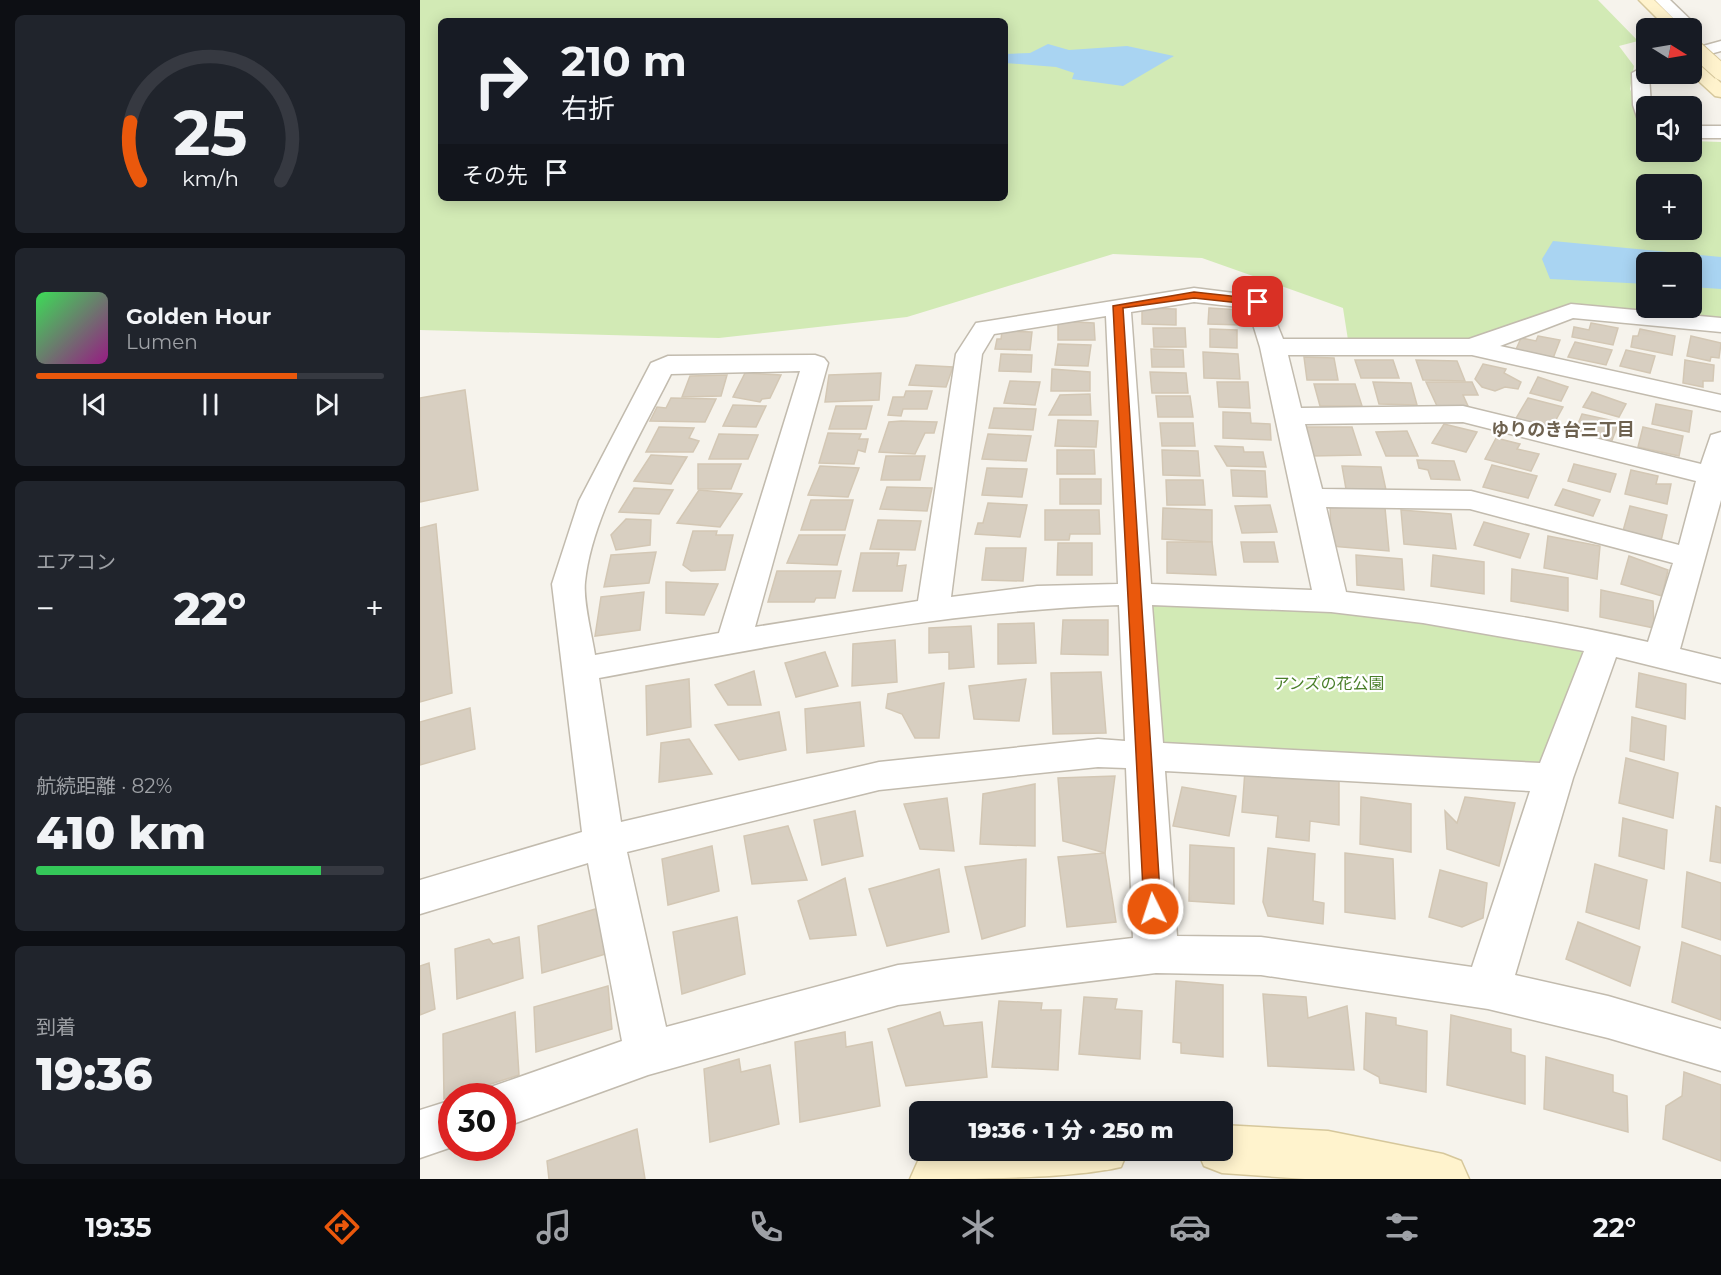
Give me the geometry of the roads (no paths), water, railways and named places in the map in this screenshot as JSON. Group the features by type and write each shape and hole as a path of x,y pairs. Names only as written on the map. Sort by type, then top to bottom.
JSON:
{"street":[{"path":"1662,0 1680,18"},
{"path":"1639,3 1648,18"},
{"path":"1639,3 1661,18"},
{"path":"1702,37 1716,48"},
{"path":"1702,55 1721,72"},
{"path":"1702,75 1721,92"},
{"path":"1702,132 1721,132"},
{"path":"933,609 952,488 969,354 985,328 1194,295 1258,302 1273,347 1291,416 1331,601"},
{"path":"1118,306 1142,754 1156,954"},
{"path":"1472,347 1571,311 1721,325"},
{"path":"1273,347 1472,347 1721,404"},
{"path":"648,1053 604,842 568,584 575,549 593,503 660,369 668,364 815,363 734,641"},
{"path":"1291,416 1463,414 1713,476"},
{"path":"1661,656 1721,441"},
{"path":"1309,498 1471,500 1690,558"},
{"path":"580,670 849,621 933,609 1037,597 1133,594 1331,601 1423,612 1604,643 1721,671"},
{"path":"1488,990 1554,778 1604,643"},
{"path":"420,897 604,842 879,776 1098,753 1554,778"},
{"path":"516,1100 648,1053 898,985 1156,954 1261,957 1488,990 1608,1017 1721,1050"},
{"path":"420,1134 438,1128"},
{"path":"1233,1150 1328,1156 1443,1179"},
{"path":"936,1179 987,1161"}],"water":[{"path":"1048,44 1069,50 1127,46 1174,56 1123,86 1072,79 1074,73 1056,67 1008,63 1008,54 1030,53"},
{"path":"1553,241 1668,252 1636,252 1636,283 1550,279 1542,259"},
{"path":"1702,255 1721,257 1721,289 1702,288"}],"district":[{"name":"ゆりのき台三丁目","path":"1563,430"}],"park label":[{"name":"アンズの花公園","path":"1329,683"}]}
